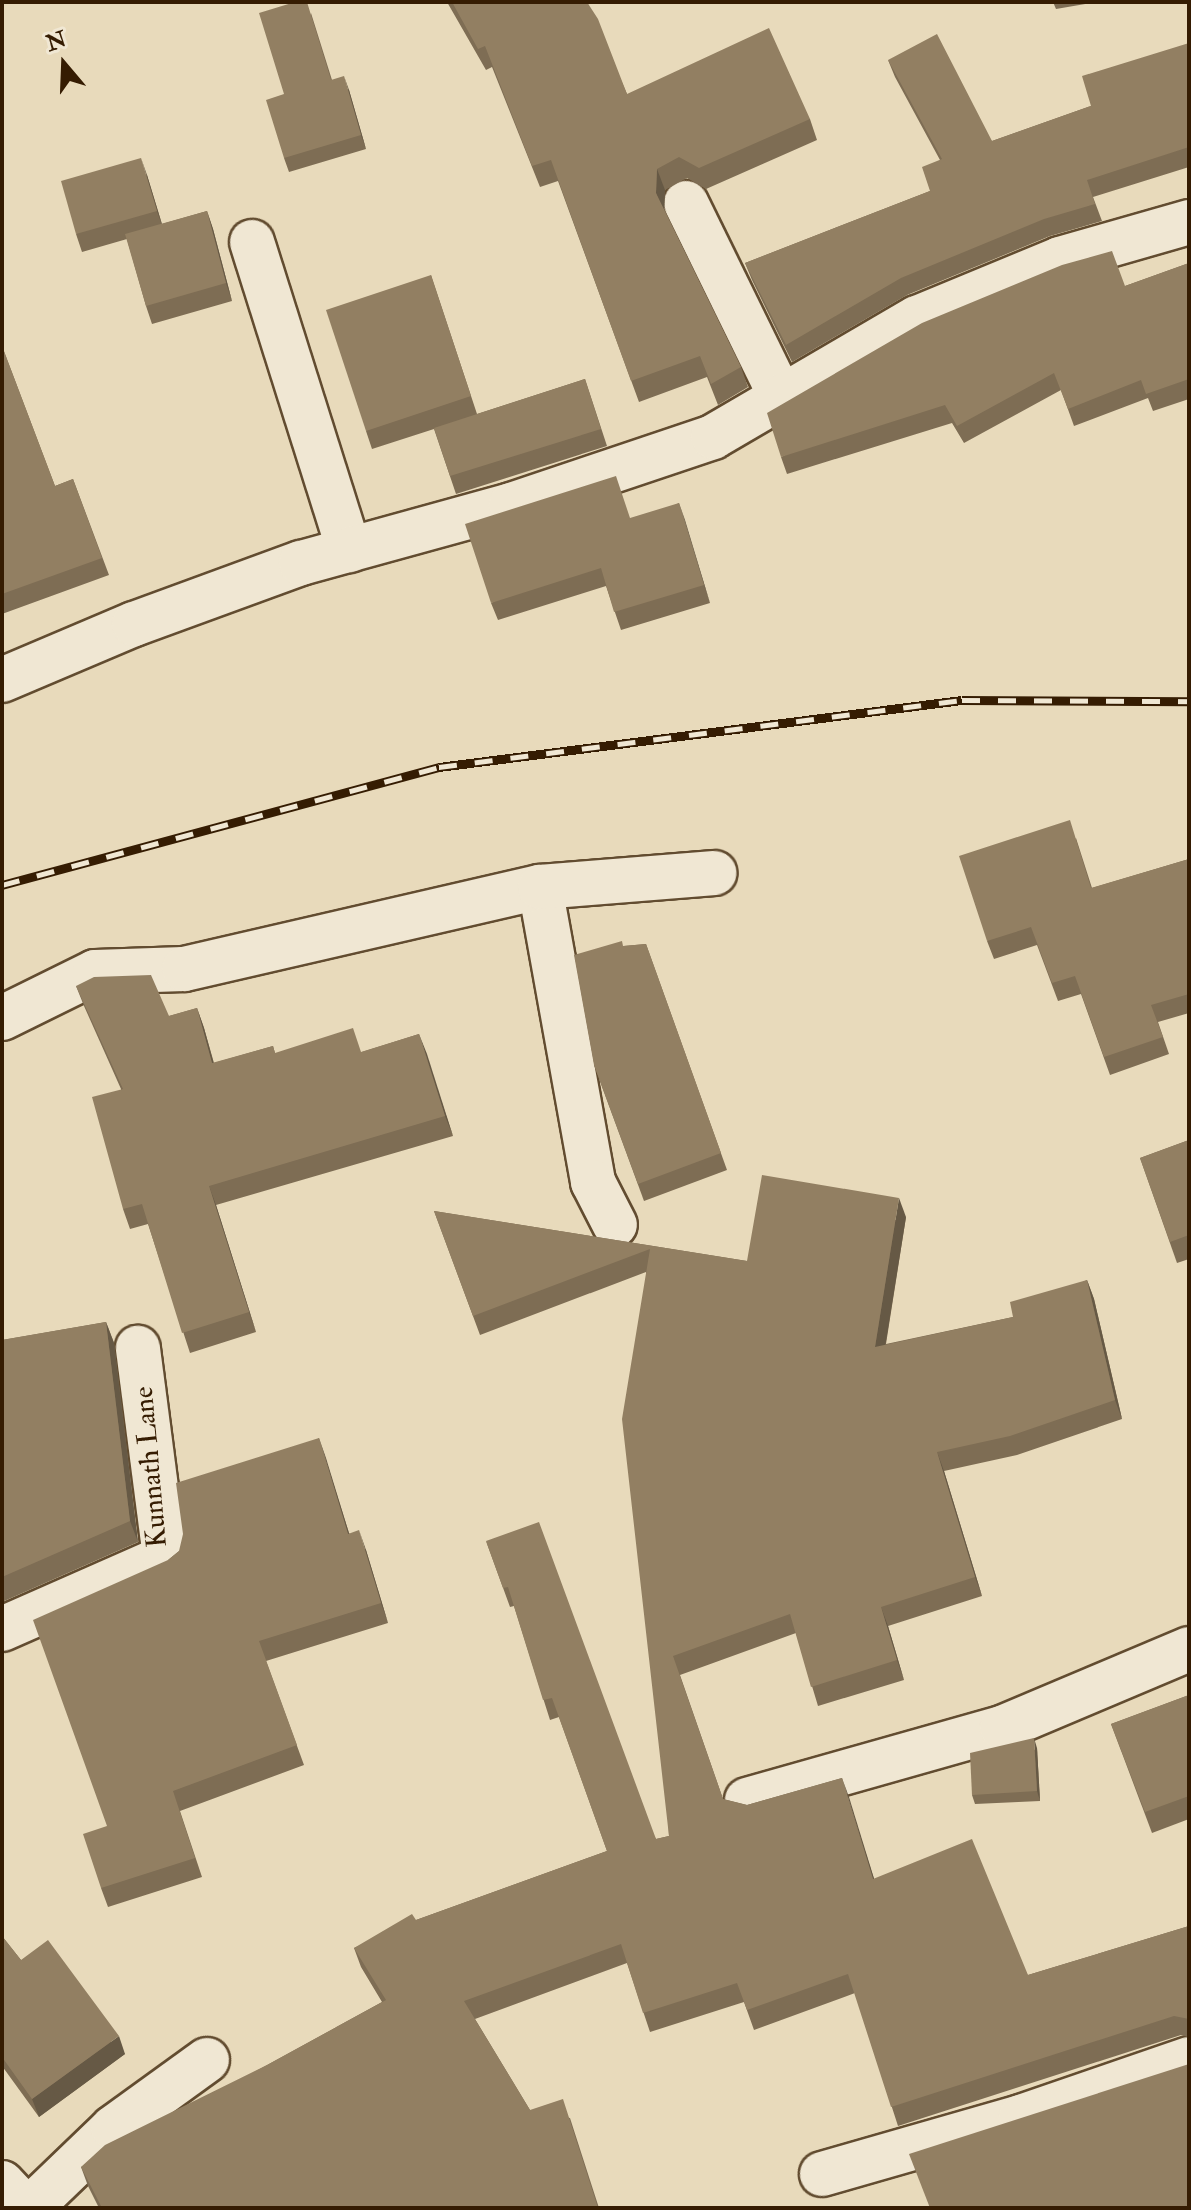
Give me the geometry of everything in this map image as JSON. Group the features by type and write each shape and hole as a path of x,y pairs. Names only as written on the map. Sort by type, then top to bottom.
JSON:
{"street":[{"path":"686,203 781,397"},
{"path":"5,673 134,624 349,550 511,505 713,437 917,318 1060,259 1189,222"},
{"path":"252,242 349,550"},
{"path":"2,1018 95,972 184,969 540,887 714,873"},
{"path":"540,887 593,1182 615,1225"},
{"name":"Kunnath Lane","path":"2,1629 165,1557 138,1348"},
{"path":"747,1800 1002,1728 1189,1649"},
{"path":"822,2174 1021,2117 1189,2059"},
{"path":"2,2183 27,2208 113,2128 207,2060"}],"building":[{"path":"295,2 307,2 331,80 344,76 361,135 284,158 266,100 284,94 259,13"},
{"path":"452,2 587,2 598,19 627,94 769,28 810,119 699,168 679,157 657,169 656,193 741,367 711,384 700,356 631,381 551,160 532,166 485,46 478,49"},
{"path":"937,34 992,141 1091,106 1082,76 1189,43 1189,147 1087,180 1095,204 1044,219 901,278 786,345 745,263 930,191 922,167 942,159 888,60"},
{"path":"141,158 157,211 76,234 61,181"},
{"path":"207,211 226,283 146,306 125,234"},
{"path":"1112,251 1125,286 1189,263 1189,379 1146,394 1141,380 1068,409 1054,373 957,426 945,405 781,457 767,413 922,323 1062,265"},
{"path":"431,275 471,396 366,431 326,310"},
{"path":"2,346 55,486 73,479 102,558 2,594"},
{"path":"585,379 601,429 450,476 434,428"},
{"path":"616,476 630,518 679,503 704,585 614,612 601,568 491,603 465,524"},
{"path":"1070,820 1091,888 1189,859 1189,994 1151,1005 1163,1037 1104,1057 1075,976 1052,983 1031,927 987,941 959,856"},
{"path":"622,941 623,946 646,944 721,1153 638,1184 594,1065 574,955"},
{"path":"151,975 169,1016 197,1008 212,1063 273,1046 275,1053 353,1028 361,1052 419,1034 445,1116 209,1186 249,1312 182,1333 142,1204 123,1209 92,1097 123,1089 76,986 94,977"},
{"path":"1189,1140 1189,1235 1170,1242 1140,1158"},
{"path":"762,1175 899,1198 875,1347 1013,1317 1010,1302 1087,1280 1115,1400 1010,1436 937,1452 975,1577 881,1607 897,1660 811,1687 790,1614 673,1656 723,1799 747,1805 842,1778 873,1879 972,1839 1028,1975 1189,1926 1189,2019 1174,2016 891,2107 848,1974 747,2010 737,1983 643,2013 621,1944 464,2001 530,2110 563,2099 598,2208 102,2208 81,2167 105,2145 267,2065 386,2000 354,1948 412,1914 416,1920 607,1851 552,1698 543,1700 508,1587 503,1588 486,1541 539,1522 656,1839 669,1836 622,1419 650,1249 473,1316 434,1211 747,1261"},
{"path":"106,1322 130,1521 2,1577 2,1340"},
{"path":"319,1438 348,1534 359,1530 381,1603 259,1641 297,1745 173,1791 195,1858 101,1888 83,1834 107,1826 33,1620 168,1560 179,1551 183,1534 176,1483"},
{"path":"1189,1695 1189,1796 1145,1812 1111,1724"},
{"path":"1034,1738 1037,1791 972,1795 970,1753"},
{"path":"2,1936 21,1960 48,1940 119,2036 32,2099 2,2057"},
{"path":"1189,2064 1189,2208 930,2208 909,2154"}],"railway":[{"path":"2,885 439,767 962,700 1189,701"}]}
